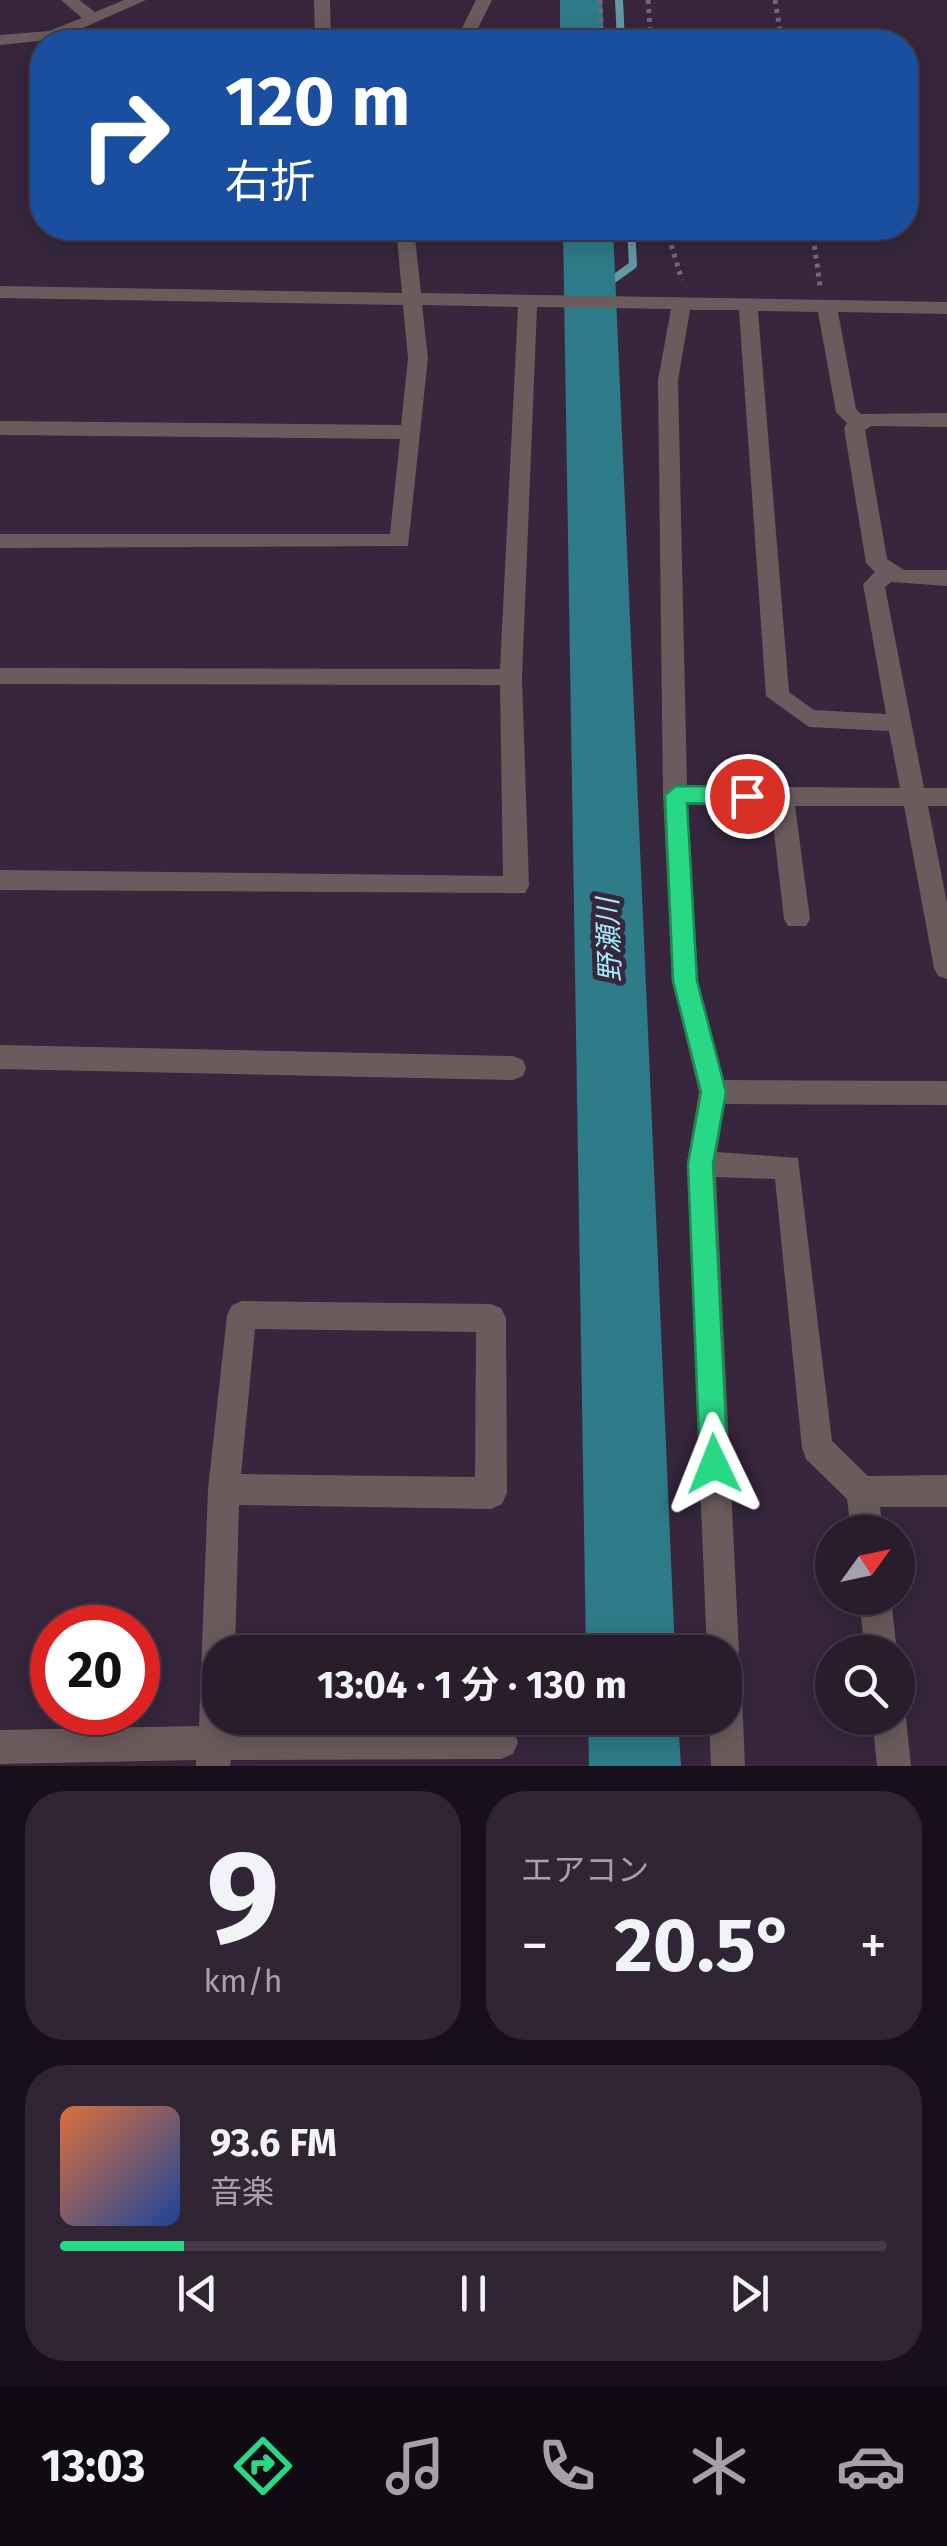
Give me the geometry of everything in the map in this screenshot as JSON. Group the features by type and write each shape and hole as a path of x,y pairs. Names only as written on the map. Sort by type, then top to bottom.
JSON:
{"street":[{"path":"69,0 93,19"},
{"path":"66,30 138,0"},
{"path":"322,0 323,30"},
{"path":"469,30 484,0"},
{"path":"0,40 30,38"},
{"path":"0,541 400,541 418,358 406,240"},
{"path":"0,292 947,308"},
{"path":"0,880 516,886 511,677 528,299"},
{"path":"676,301 668,380 676,795 685,981 713,1092 700,1164 722,1635"},
{"path":"748,304 778,696 809,718 896,722"},
{"path":"827,306 846,412 860,423"},
{"path":"947,420 866,419 854,428 877,563 900,578 947,578"},
{"path":"0,428 408,432"},
{"path":"890,572 874,584 896,722 916,797 947,967"},
{"path":"0,676 511,677"},
{"path":"676,795 947,797"},
{"path":"782,797 797,919"},
{"path":"0,1056 513,1068"},
{"path":"713,1092 947,1093"},
{"path":"700,1164 788,1167 817,1448 862,1492 865,1515"},
{"path":"214,1755 224,1489 242,1315 490,1318 491,1493 224,1489"},
{"path":"862,1492 947,1491"},
{"path":"727,1735 728,1766"},
{"path":"891,1735 894,1766"},
{"path":"0,1747 214,1755 501,1742"}],"path":[{"path":"600,0 601,30"},
{"path":"648,0 650,30"},
{"path":"775,0 780,30"},
{"path":"670,240 682,280 676,301"},
{"path":"814,240 827,306"}],"waterway":[{"name":"野瀬川","path":"581,0 582,30"},
{"path":"619,0 620,30"},
{"name":"野瀬川","path":"588,240 630,1635"},
{"path":"590,296 633,265 632,240"},
{"name":"野瀬川","path":"634,1735 635,1766"}],"route":[{"path":"714,1464 700,1164 713,1092 685,981 676,795 747,796"}]}
